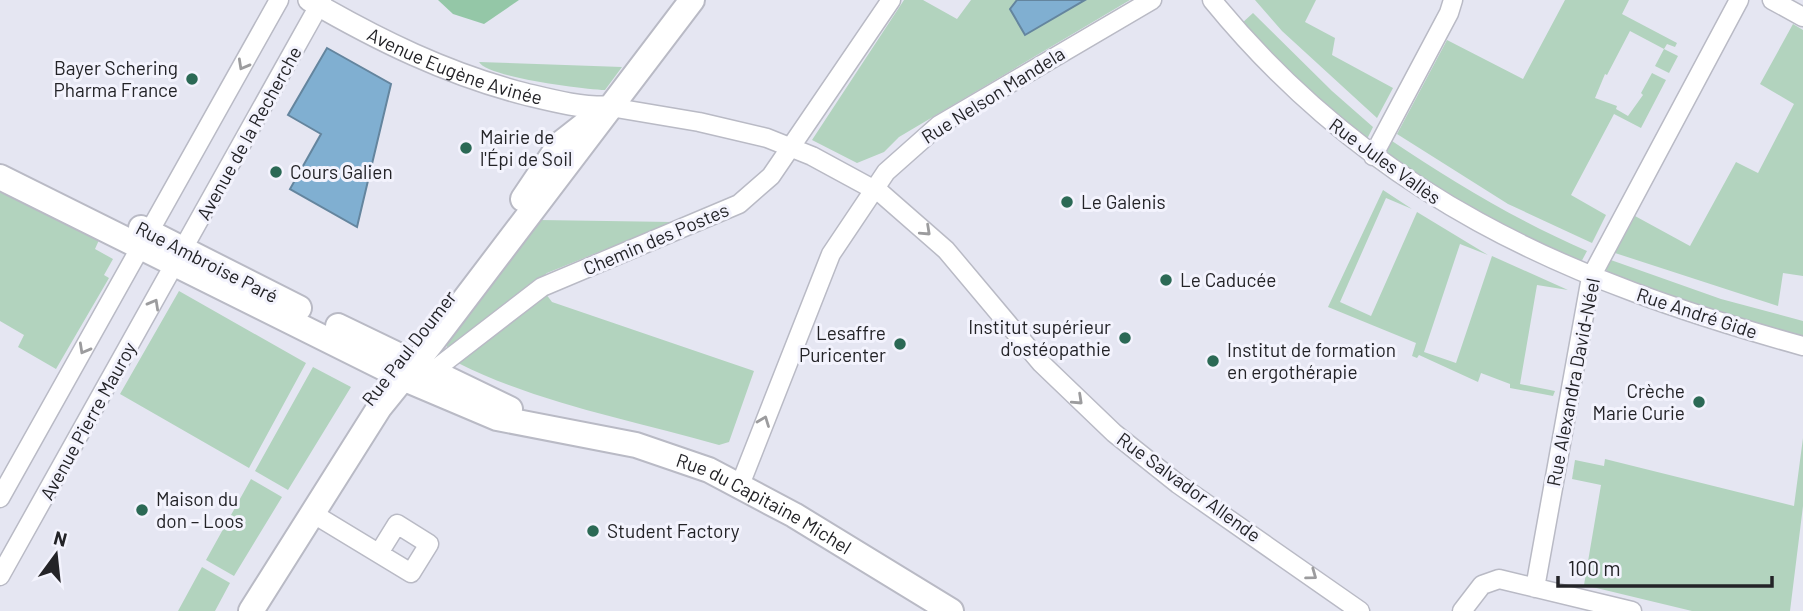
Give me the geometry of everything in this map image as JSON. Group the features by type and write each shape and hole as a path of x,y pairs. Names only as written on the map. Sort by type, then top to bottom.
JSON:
{"main road":[{"name":"Rue Paul Doumer","path":"251,611 374,415 560,144 583,124 610,107 692,0"},
{"name":"Rue Ambroise Paré","path":"0,159 180,258 408,368"},
{"name":"Rue Ambroise Paré","path":"0,177 144,239"},
{"name":"Rue Paul Doumer","path":"234,611 299,504 408,368"},
{"name":"Rue du Capitaine Michel","path":"408,368 497,418 564,429 655,450 740,485 951,611"}],"street":[{"name":"Avenue de la Recherche","path":"144,239 279,0"},
{"name":"Chemin des Postes","path":"408,368 542,287 739,204 771,176 891,0"},
{"name":"Rue Nelson Mandela","path":"740,485 824,270 873,188 902,156 939,125 1152,0"},
{"name":"Rue Jules Vallès","path":"1212,0 1274,69 1373,156 1483,227 1591,278"},
{"path":"1373,156 1449,13 1453,0"},
{"name":"Rue Alexandra David-Néel","path":"1535,588 1591,278 1739,0"},
{"path":"1772,0 1803,17"},
{"name":"Avenue de la Recherche","path":"180,258 316,2"},
{"name":"Avenue Eugène Avinée","path":"316,2 411,55 472,79 570,105 610,107"},
{"name":"Rue Salvador Allende","path":"610,107 724,127 791,147 873,188 904,211 946,250 1024,344 1106,426 1178,484 1360,611"},
{"name":"Avenue Pierre Mauroy","path":"0,498 144,239"},
{"name":"Avenue Pierre Mauroy","path":"0,576 180,258"},
{"name":"Rue André Gide","path":"1591,278 1728,326 1803,346"},
{"path":"312,513 379,553"},
{"path":"1462,611 1488,582 1499,579 1632,611"}],"green space":[{"path":"438,0 519,0 484,24 453,14"},
{"path":"904,0 923,0 957,19 971,0 1130,0 899,137 884,152 857,163 812,140"},
{"path":"1255,0 1316,0 1305,22 1335,38 1332,55 1393,88 1377,118 1282,31"},
{"path":"1565,0 1629,0 1622,14 1677,43 1675,47 1667,44 1664,49 1630,31 1607,75 1605,74 1595,98 1617,106 1616,109 1628,116 1643,95 1641,93 1652,73 1666,80 1641,128 1614,114 1571,195 1606,215 1592,243 1508,204 1397,134 1447,40 1523,79"},
{"path":"1253,13 1332,91 1373,127 1366,141 1327,111 1241,24"},
{"path":"1793,24 1803,30 1803,276 1783,273 1778,306 1615,253 1635,216 1690,246 1736,162 1758,173 1794,104 1760,84"},
{"path":"1664,49 1678,56 1669,73 1655,66"},
{"path":"479,62 622,67 605,90 516,77 499,73"},
{"path":"1389,139 1485,200 1587,251 1579,266 1489,223 1385,154"},
{"path":"1383,190 1412,209 1386,198 1340,302 1371,316 1417,212 1488,255 1460,244 1424,352 1456,363 1492,256 1568,290 1537,285 1520,384 1555,391 1553,396 1510,388 1510,384 1481,373 1478,382 1419,355 1417,358 1412,356 1416,343 1328,307"},
{"path":"0,192 99,240 95,249 113,259 104,275 109,278 56,369 18,347 24,335 0,321"},
{"path":"540,220 673,222 547,273 451,350 444,344"},
{"path":"1608,259 1721,299 1803,321 1803,339 1612,279 1605,268"},
{"path":"179,291 306,363 249,468 120,394"},
{"path":"546,294 552,302 754,371 729,442 719,445 587,410 521,390 458,363"},
{"path":"313,367 351,387 288,490 255,471"},
{"path":"1803,438 1803,506 1790,611 1692,611 1584,585 1601,485 1572,479 1575,460 1604,466 1605,459 1794,506"},
{"path":"251,479 282,497 234,576 206,560"},
{"path":"202,567 230,583 215,611 178,611"}],"water":[{"path":"1017,0 1085,0 1025,35 1010,9"},
{"path":"327,48 391,84 357,227 290,189 321,134 288,115"}],"place":[{"name":"Bayer Schering Pharma France","path":"192,79"},
{"name":"Mairie de l'Épi de Soil","path":"466,148"},
{"name":"Cours Galien","path":"276,172"},
{"name":"Le Galenis","path":"1067,202"},
{"name":"Le Caducée","path":"1166,280"},
{"name":"Institut supérieur d'ostéopathie","path":"1125,338"},
{"name":"Lesaffre Puricenter","path":"900,344"},
{"name":"Institut de formation en ergothérapie","path":"1213,361"},
{"name":"Crèche Marie Curie","path":"1699,402"},
{"name":"Maison du don – Loos","path":"142,510"},
{"name":"Student Factory","path":"593,531"}]}
